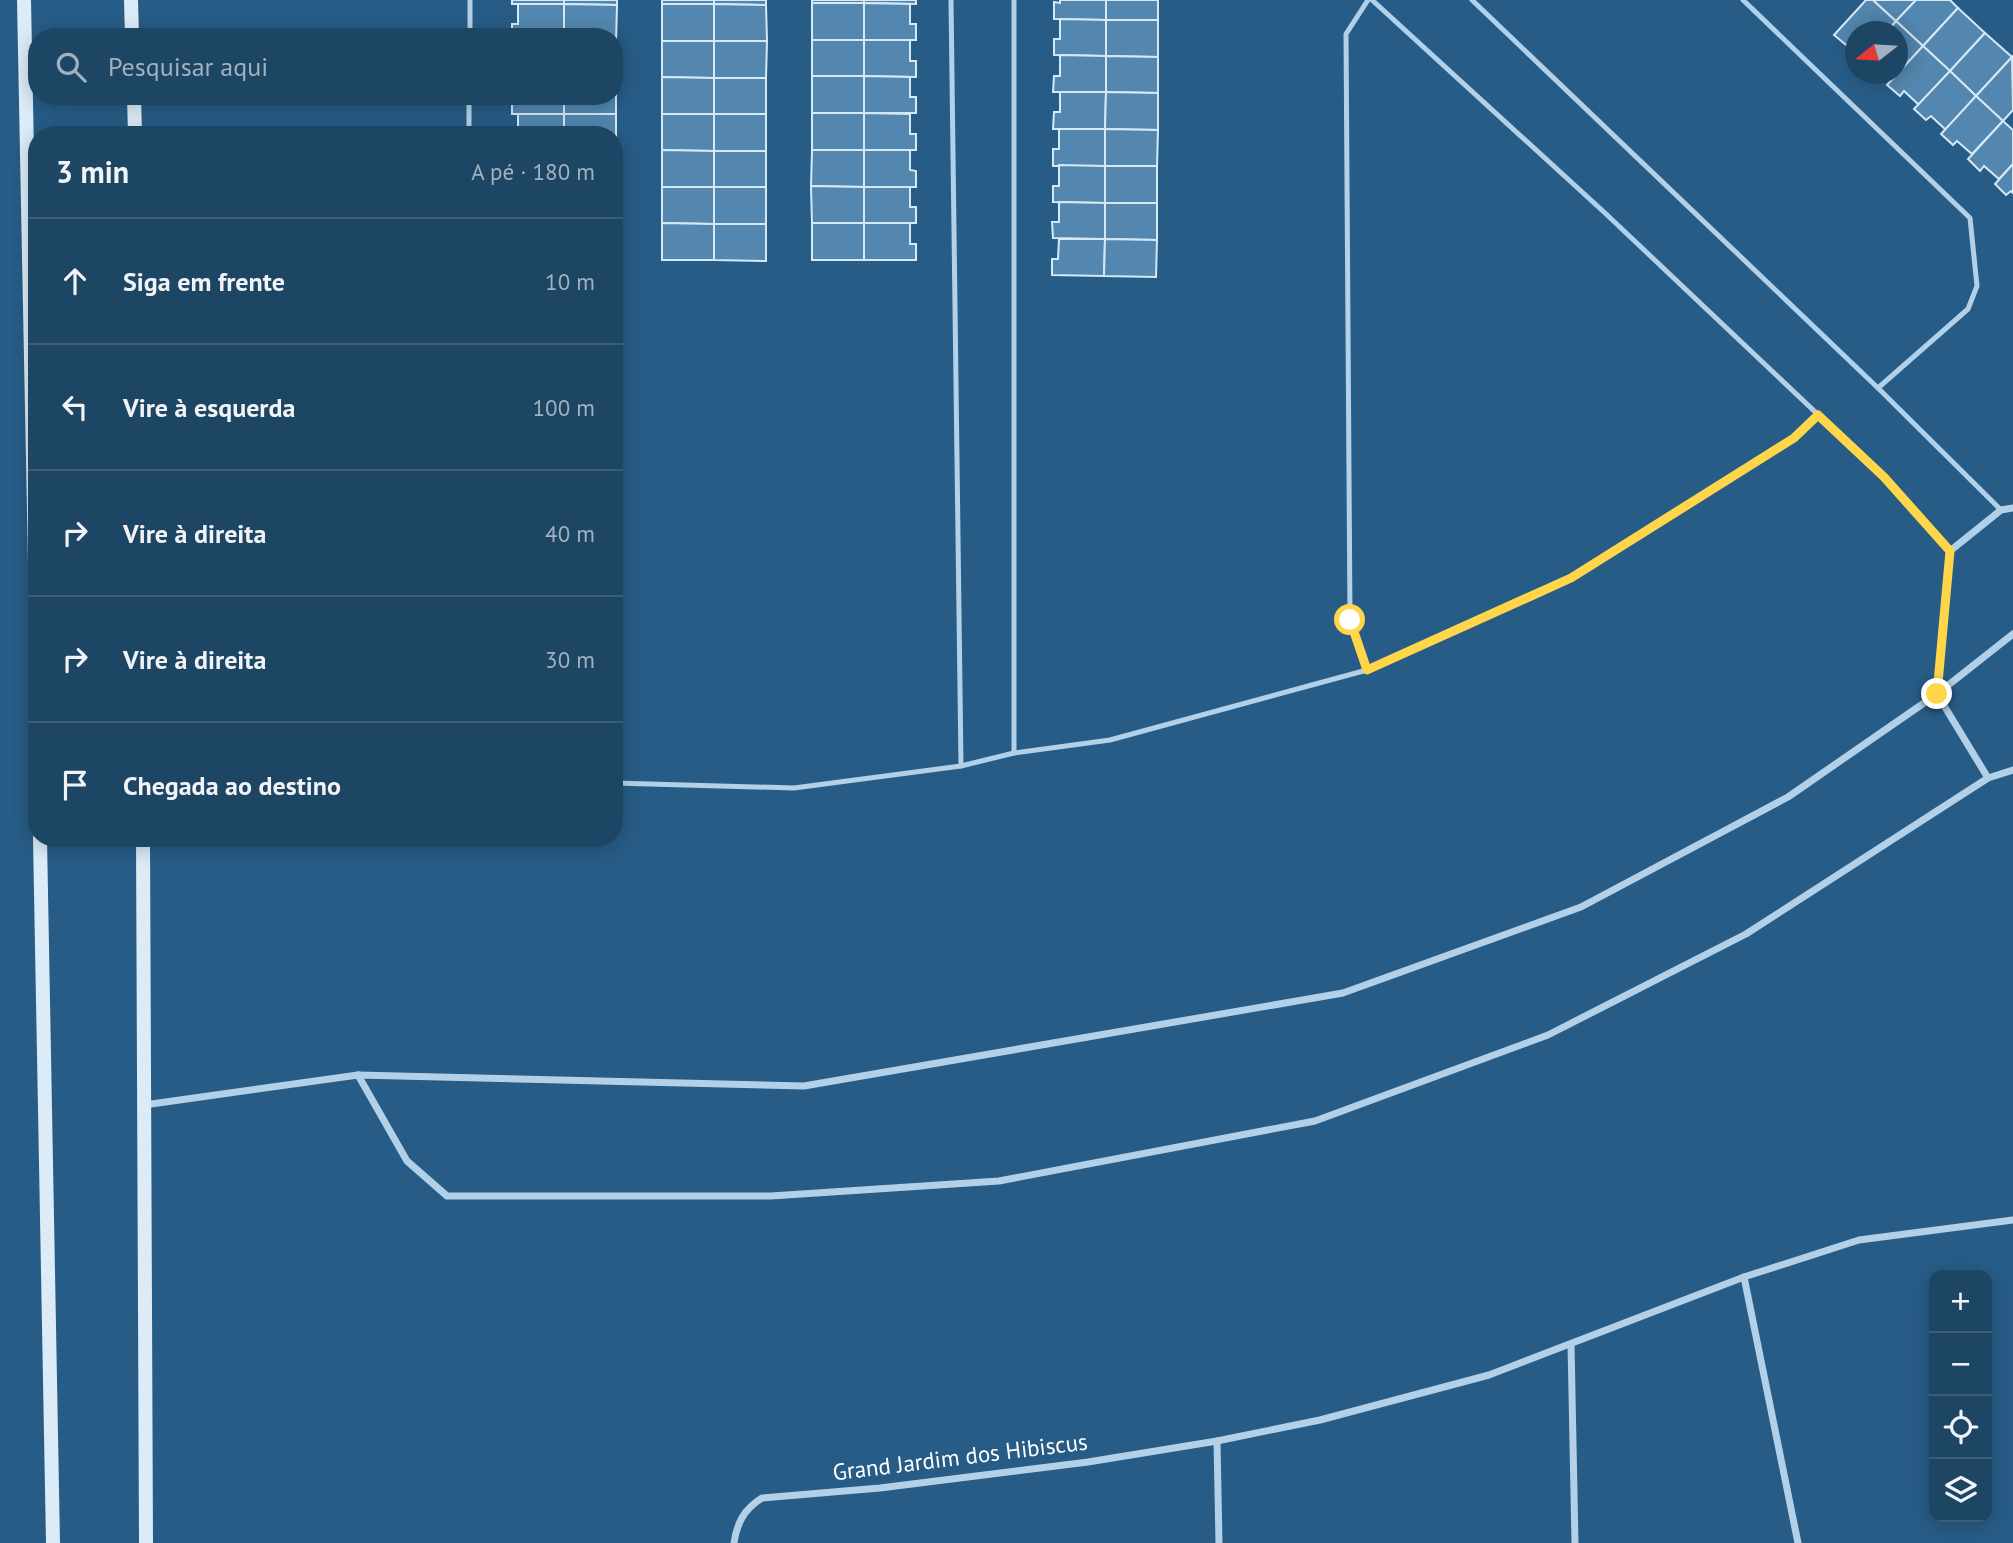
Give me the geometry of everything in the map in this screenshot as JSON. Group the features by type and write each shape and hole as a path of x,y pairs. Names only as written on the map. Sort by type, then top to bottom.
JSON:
{"main road":[{"path":"24,0 28,205"},
{"path":"131,0 132,28"},
{"path":"134,105 135,126"},
{"path":"40,847 53,1543"},
{"path":"143,847 146,1543"}],"street":[{"path":"1988,778 1937,694 1950,551 2001,510 2013,508"},
{"path":"144,1105 358,1075 804,1086 1343,993 1581,907 1788,797 1937,694 2013,634"},
{"path":"358,1075 407,1161 447,1196 771,1196 999,1181 1315,1121 1548,1035 1746,934 1988,778 2013,770"},
{"name":"Grand Jardim dos Hibiscus","path":"734,1543 736,1526 750,1505 762,1498 880,1489 1088,1462 1217,1441 1320,1420 1489,1375 1744,1277 1859,1240 2013,1220"},
{"path":"1744,1277 1798,1543"},
{"path":"1571,1344 1575,1543"},
{"path":"1217,1441 1219,1543"}],"lane":[{"path":"470,0 470,28"},
{"path":"951,0 961,766"},
{"path":"1014,0 1014,753"},
{"path":"1367,670 1350,620 1346,34 1370,0 1605,213 1884,477 1950,551"},
{"path":"1472,0 1878,388 2001,510"},
{"path":"1743,0 1970,218 1977,286 1968,310 1878,388"},
{"path":"469,126 470,105"},
{"path":"623,783 794,788 961,766 1014,753 1110,740 1367,670 1571,578 1794,438 1818,415"}],"building":[{"path":"512,0 564,0 564,4 512,4"},
{"path":"564,0 617,0 617,5 564,4"},
{"path":"662,0 714,0 714,4 662,4"},
{"path":"714,0 766,0 766,5 714,4"},
{"path":"812,0 864,0 864,3 812,3"},
{"path":"864,0 916,0 916,4 864,3"},
{"path":"1060,0 1106,0 1106,20 1054,19 1054,2 1060,3"},
{"path":"1106,0 1158,0 1158,20 1106,20"},
{"path":"1866,0 1873,0 1896,21 1847,21"},
{"path":"1873,0 1916,0 1896,21"},
{"path":"1916,0 1950,0 1958,8 1923,46 1908,32 1908,21 1896,21"},
{"path":"812,3 864,3 864,40 812,40"},
{"path":"864,3 910,4 910,24 916,24 916,40 864,40"},
{"path":"518,4 564,4 564,28 512,28 512,24 518,24"},
{"path":"564,4 617,5 616,28 564,28"},
{"path":"662,4 714,4 714,41 662,41"},
{"path":"714,4 766,5 767,41 714,41"},
{"path":"1958,8 1985,33 1950,71 1923,46"},
{"path":"1060,19 1106,20 1106,56 1054,55 1054,39 1060,39"},
{"path":"1106,20 1158,20 1158,57 1106,56"},
{"path":"1845,23 1845,44 1834,35"},
{"path":"1908,32 1923,46 1908,62"},
{"path":"1985,33 2012,57 1976,96 1950,71"},
{"path":"812,40 864,40 864,76 812,76"},
{"path":"864,40 910,40 910,61 916,61 916,77 864,76"},
{"path":"662,41 714,41 714,78 662,77"},
{"path":"714,41 767,41 766,78 714,78"},
{"path":"1923,46 1950,71 1919,105 1904,91 1900,96 1887,85 1908,84 1908,62"},
{"path":"1060,55 1106,56 1106,92 1053,92 1054,76 1060,76"},
{"path":"1106,56 1158,57 1158,93 1106,92"},
{"path":"2012,57 2013,110 2003,121 1976,96"},
{"path":"1950,71 1976,96 1946,130 1931,116 1926,120 1914,109"},
{"path":"812,76 864,76 864,113 812,113"},
{"path":"864,76 910,77 910,97 916,97 916,113 864,113"},
{"path":"662,77 714,78 714,114 662,114"},
{"path":"714,78 766,78 766,114 714,114"},
{"path":"1060,92 1106,92 1105,129 1053,129 1054,112 1060,112"},
{"path":"1106,92 1158,93 1158,130 1105,129"},
{"path":"1976,96 2003,121 1972,154 1957,141 1953,145 1941,134"},
{"path":"512,105 564,105 564,114 512,114"},
{"path":"564,105 616,105 616,114 564,114"},
{"path":"812,113 864,113 864,150 812,150"},
{"path":"864,113 910,114 910,134 916,134 916,150 864,150"},
{"path":"518,114 564,114 564,126 518,126"},
{"path":"564,114 616,114 616,126 564,126"},
{"path":"662,114 714,114 714,151 662,150"},
{"path":"714,114 766,114 766,151 714,151"},
{"path":"2003,121 2013,130 2013,164 1999,179 1984,166 1980,171 1968,159"},
{"path":"1059,129 1105,129 1105,166 1053,166 1053,149 1059,149"},
{"path":"1105,129 1158,130 1157,166 1105,166"},
{"path":"662,150 714,151 714,187 662,187"},
{"path":"812,150 864,150 864,187 811,186"},
{"path":"864,150 910,150 910,170 916,171 916,187 864,187"},
{"path":"714,151 766,151 766,187 714,187"},
{"path":"2013,164 2013,193 2011,191 2006,195 1995,184"},
{"path":"1059,165 1105,166 1105,203 1053,202 1053,186 1059,186"},
{"path":"1105,166 1157,166 1157,203 1105,203"},
{"path":"811,186 864,187 864,223 812,223"},
{"path":"662,187 714,187 714,224 662,223"},
{"path":"714,187 766,187 766,224 714,224"},
{"path":"864,187 910,187 910,207 916,207 916,223 864,223"},
{"path":"1059,202 1105,203 1105,239 1053,238 1052,222 1059,222"},
{"path":"1105,203 1157,203 1157,240 1105,239"},
{"path":"662,223 714,224 714,260 662,260"},
{"path":"812,223 864,223 864,260 812,260"},
{"path":"864,223 910,223 910,244 916,244 916,260 864,260"},
{"path":"714,224 766,224 766,261 714,260"},
{"path":"1059,239 1105,239 1104,276 1052,275 1052,259 1058,259"},
{"path":"1105,239 1157,240 1156,277 1104,276"}],"route":[{"path":"1350,620 1367,670 1571,578 1794,438 1818,415 1884,477 1950,551 1937,694"}]}
